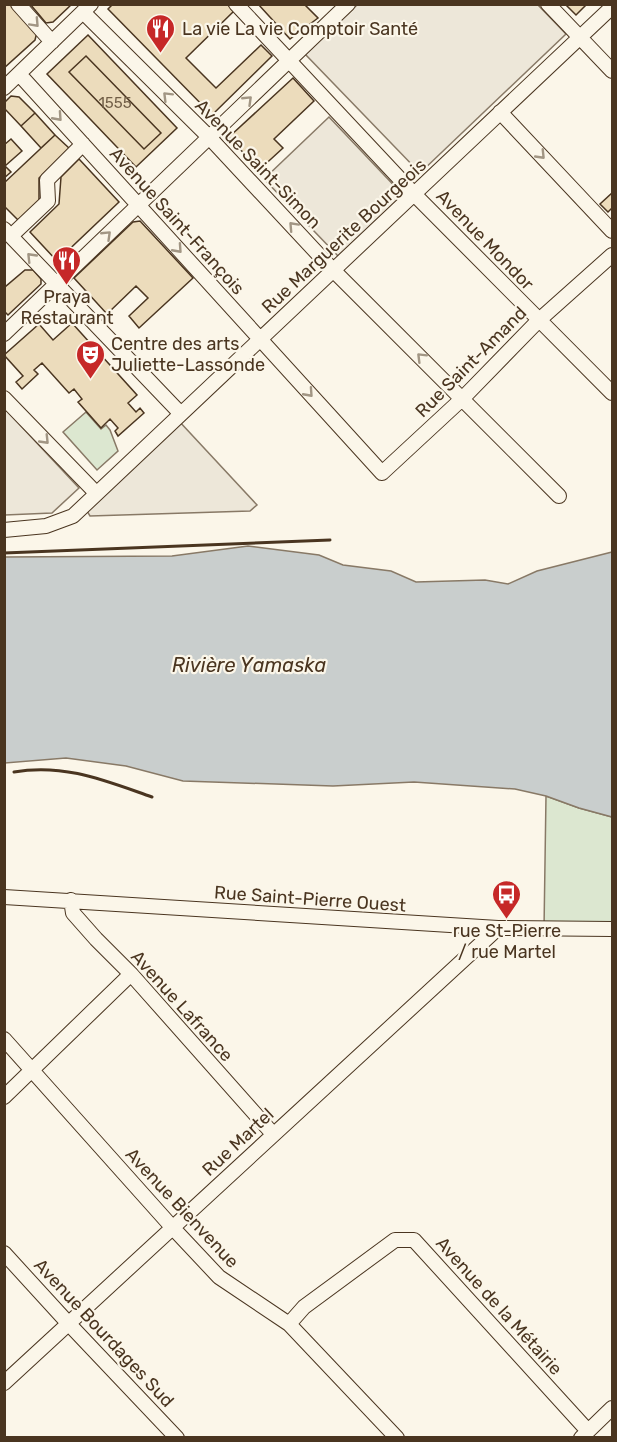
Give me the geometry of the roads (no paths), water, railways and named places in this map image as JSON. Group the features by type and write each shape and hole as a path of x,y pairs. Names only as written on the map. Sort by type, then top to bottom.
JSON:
{"street":[{"path":"18,4 52,42"},
{"name":"Avenue Mondor","path":"236,4 414,194 612,393"},
{"path":"4,334 348,4"},
{"path":"548,4 612,71"},
{"name":"Rue Marguerite Bourgeois","path":"4,530 46,526 73,516 612,7"},
{"path":"4,88 87,8"},
{"name":"Avenue Saint-Simon","path":"87,8 333,269 559,496"},
{"name":"Avenue Saint-François","path":"19,74 382,473"},
{"path":"500,112 612,231"},
{"path":"83,144 48,180 48,201 8,233 181,414"},
{"name":"Rue Saint-Amand","path":"382,473 463,398 538,321 612,255"},
{"path":"4,398 96,493"},
{"name":"Rue Saint-Pierre Ouest","path":"4,897 498,928 612,929"},
{"name":"Avenue Lafrance","path":"70,900 73,913 131,974 273,1134"},
{"name":"Rue Martel","path":"4,1383 498,928"},
{"path":"4,1096 34,1070 131,974"},
{"name":"Avenue Bienvenue","path":"4,1039 219,1277 289,1324 397,1437"},
{"name":"Avenue de la Métairie","path":"289,1324 304,1308 395,1240 414,1240 584,1434"},
{"name":"Avenue Bourdages Sud","path":"4,1253 177,1437"},
{"path":"584,1434 612,1408"}],"water":[{"name":"Rivière Yamaska","path":"248,546 319,555 343,565 391,571 416,582 485,580 508,584 537,571 612,552 612,817 546,796 515,789 414,782 333,786 183,781 126,766 66,758 5,763 5,557 172,556"}],"place":[{"name":"La vie La vie Comptoir Santé","path":"161,54"},
{"name":"Praya Restaurant","path":"67,286"},
{"name":"Centre des arts Juliette-Lassonde","path":"90,380"},
{"name":"rue St-Pierre / rue Martel","path":"507,920"}]}
